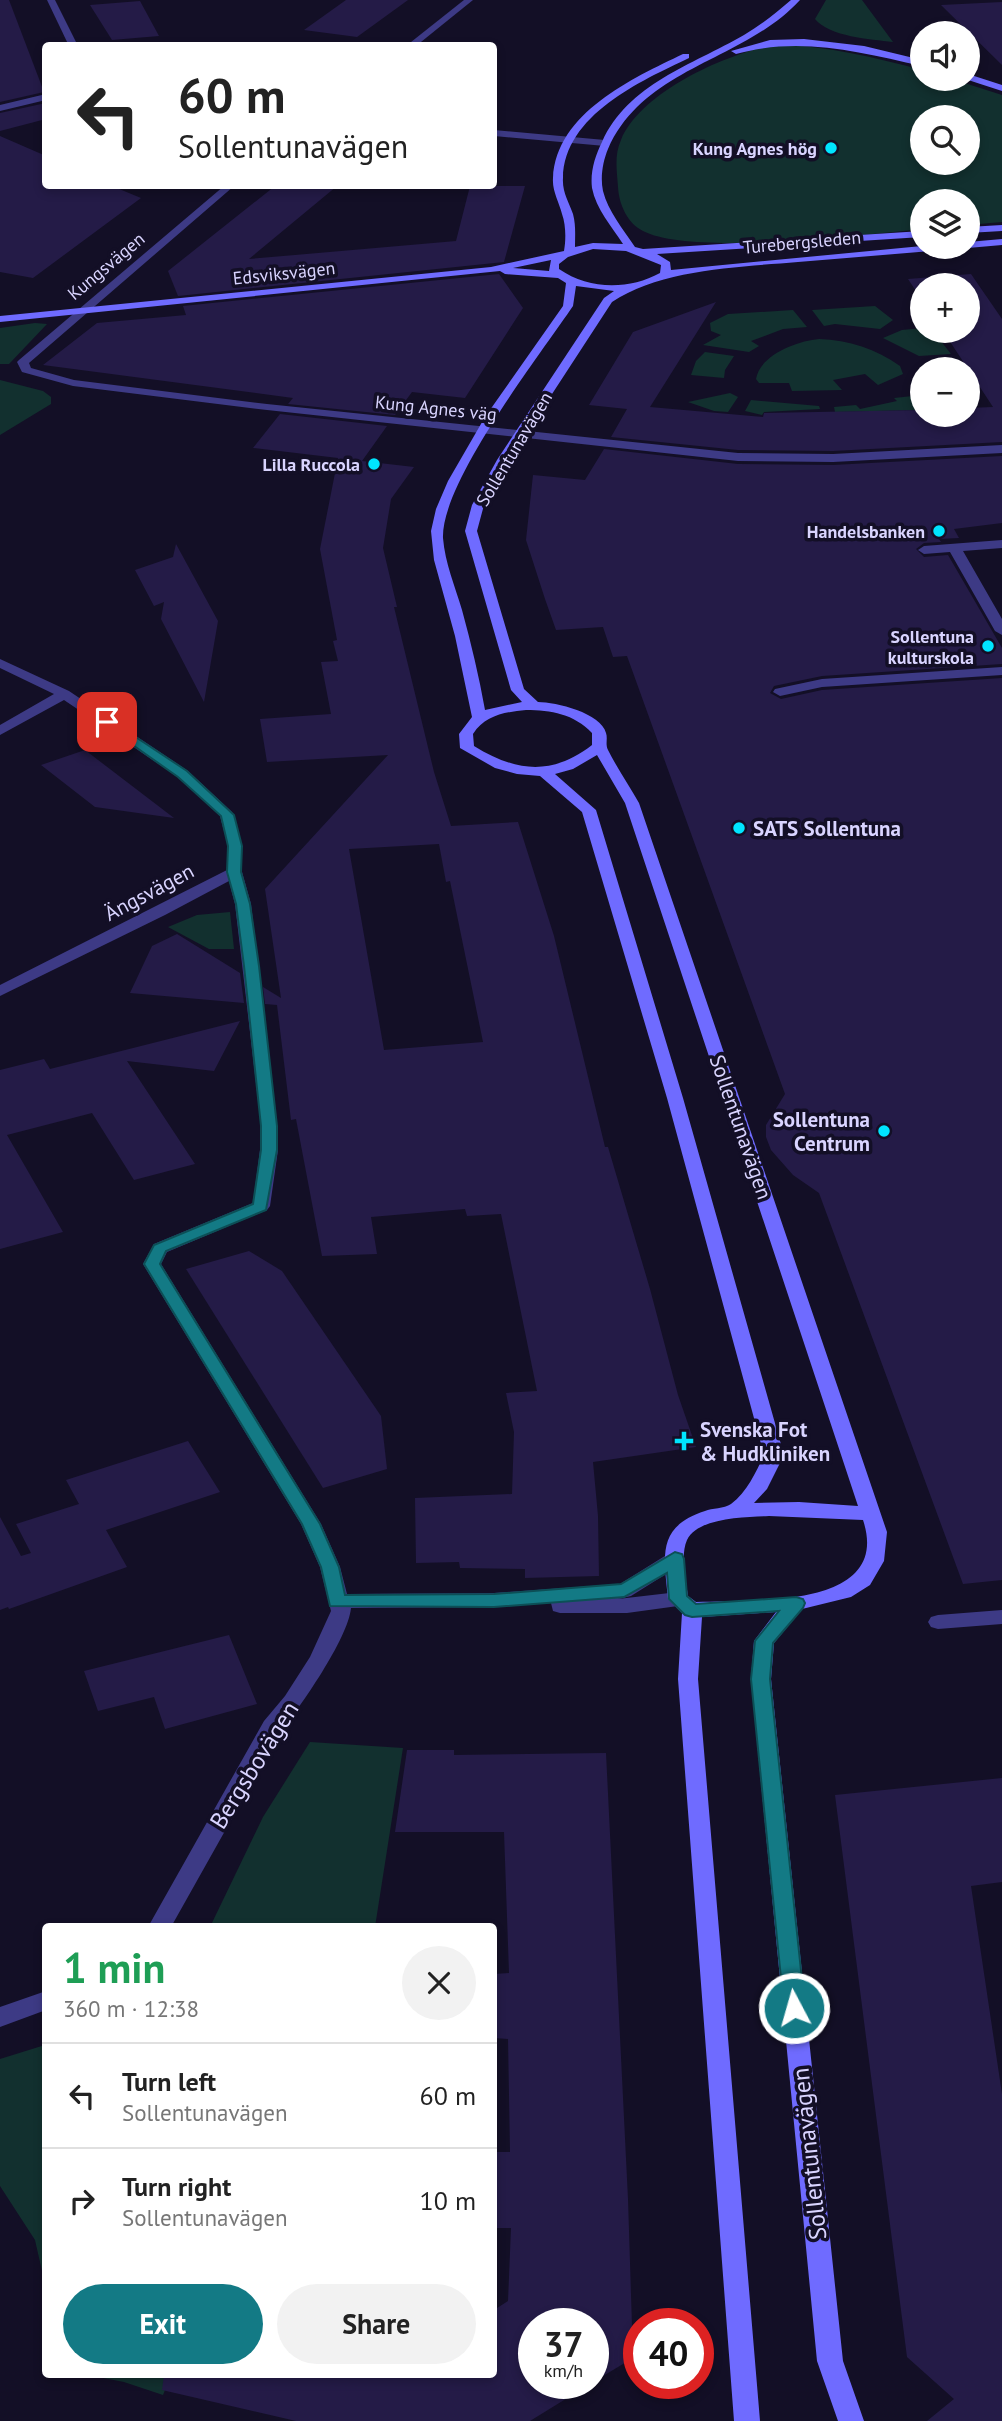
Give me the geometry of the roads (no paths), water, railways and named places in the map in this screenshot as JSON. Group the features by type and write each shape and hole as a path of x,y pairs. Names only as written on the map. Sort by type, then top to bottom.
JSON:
{"street":[{"path":"51,0 72,42"},
{"path":"415,42 469,0"},
{"path":"630,247 597,189 597,167 605,143 627,111 674,76 766,26 796,0"},
{"path":"558,275 554,270 554,263 567,253 569,217 559,194 557,173 569,141 592,112 639,80 685,56 766,26 779,29"},
{"path":"793,32 910,60"},
{"path":"674,76 750,46 778,41 814,42 874,51"},
{"path":"980,81 1002,88"},
{"path":"0,108 42,98"},
{"path":"497,132 605,143"},
{"name":"Kungsvägen","path":"36,375 26,370 23,362 225,189"},
{"path":"980,229 1002,228"},
{"name":"Turebergsleden","path":"567,253 601,246 630,247 645,251 697,250 910,235"},
{"path":"980,244 1002,242"},
{"name":"Turebergsleden","path":"558,275 571,282 593,287 626,288 649,284 665,274 910,250"},
{"path":"645,251 658,256 666,264 665,274"},
{"name":"Edsviksvägen","path":"0,319 491,270 567,253"},
{"name":"Edsviksvägen","path":"491,270 558,275"},
{"name":"Sollentunavägen","path":"479,718 474,685 442,561 437,532 441,511 467,456 568,306 571,282"},
{"name":"Sollentunavägen","path":"626,288 608,300 519,435 478,505 471,531 518,690 534,706 570,711 590,721 599,732 599,746 632,803 877,1532 876,1560 856,1585 839,1593 796,1603 685,1605"},
{"name":"Kung Agnes väg","path":"36,375 73,383 254,406 738,457 833,458 1002,449"},
{"path":"924,550 1002,544"},
{"path":"954,547 1002,631"},
{"path":"0,663 64,694 183,774 227,815 235,846 234,872"},
{"path":"780,692 821,682 1002,671"},
{"path":"0,731 64,694"},
{"path":"534,706 511,707 479,718 466,734 467,748 481,758 515,770 544,772 584,761 599,746"},
{"path":"544,772 589,810 675,1098 775,1455 760,1484 734,1513"},
{"name":"Ängsvägen","path":"0,991 160,912 234,872"},
{"name":"Bergsbovägen","path":"161,1923 272,1727 292,1702 319,1659 341,1611 330,1567 311,1524 152,1264 160,1248 261,1206 269,1150 269,1126 246,929 234,872"},
{"path":"747,2421 688,1679 685,1605 675,1559 679,1535 689,1525 703,1519 785,1507 836,1509 870,1514"},
{"path":"337,1601 494,1600 624,1591 675,1559"},
{"path":"494,1600 558,1606 685,1605"},
{"name":"Sollentunavägen","path":"796,1603 764,1641 761,1679 830,2361 851,2421"},
{"path":"938,1622 1002,1617"},
{"path":"0,2017 42,2001"}],"place":[{"name":"Kung Agnes hög","path":"831,148"},
{"name":"Lilla Ruccola","path":"374,464"},
{"name":"Handelsbanken","path":"939,531"},
{"name":"Sollentuna kulturskola","path":"988,646"},
{"name":"SATS Sollentuna","path":"739,828"},
{"name":"Sollentuna Centrum","path":"884,1131"},
{"name":"Svenska Fot & Hudkliniken","path":"684,1441"}]}
